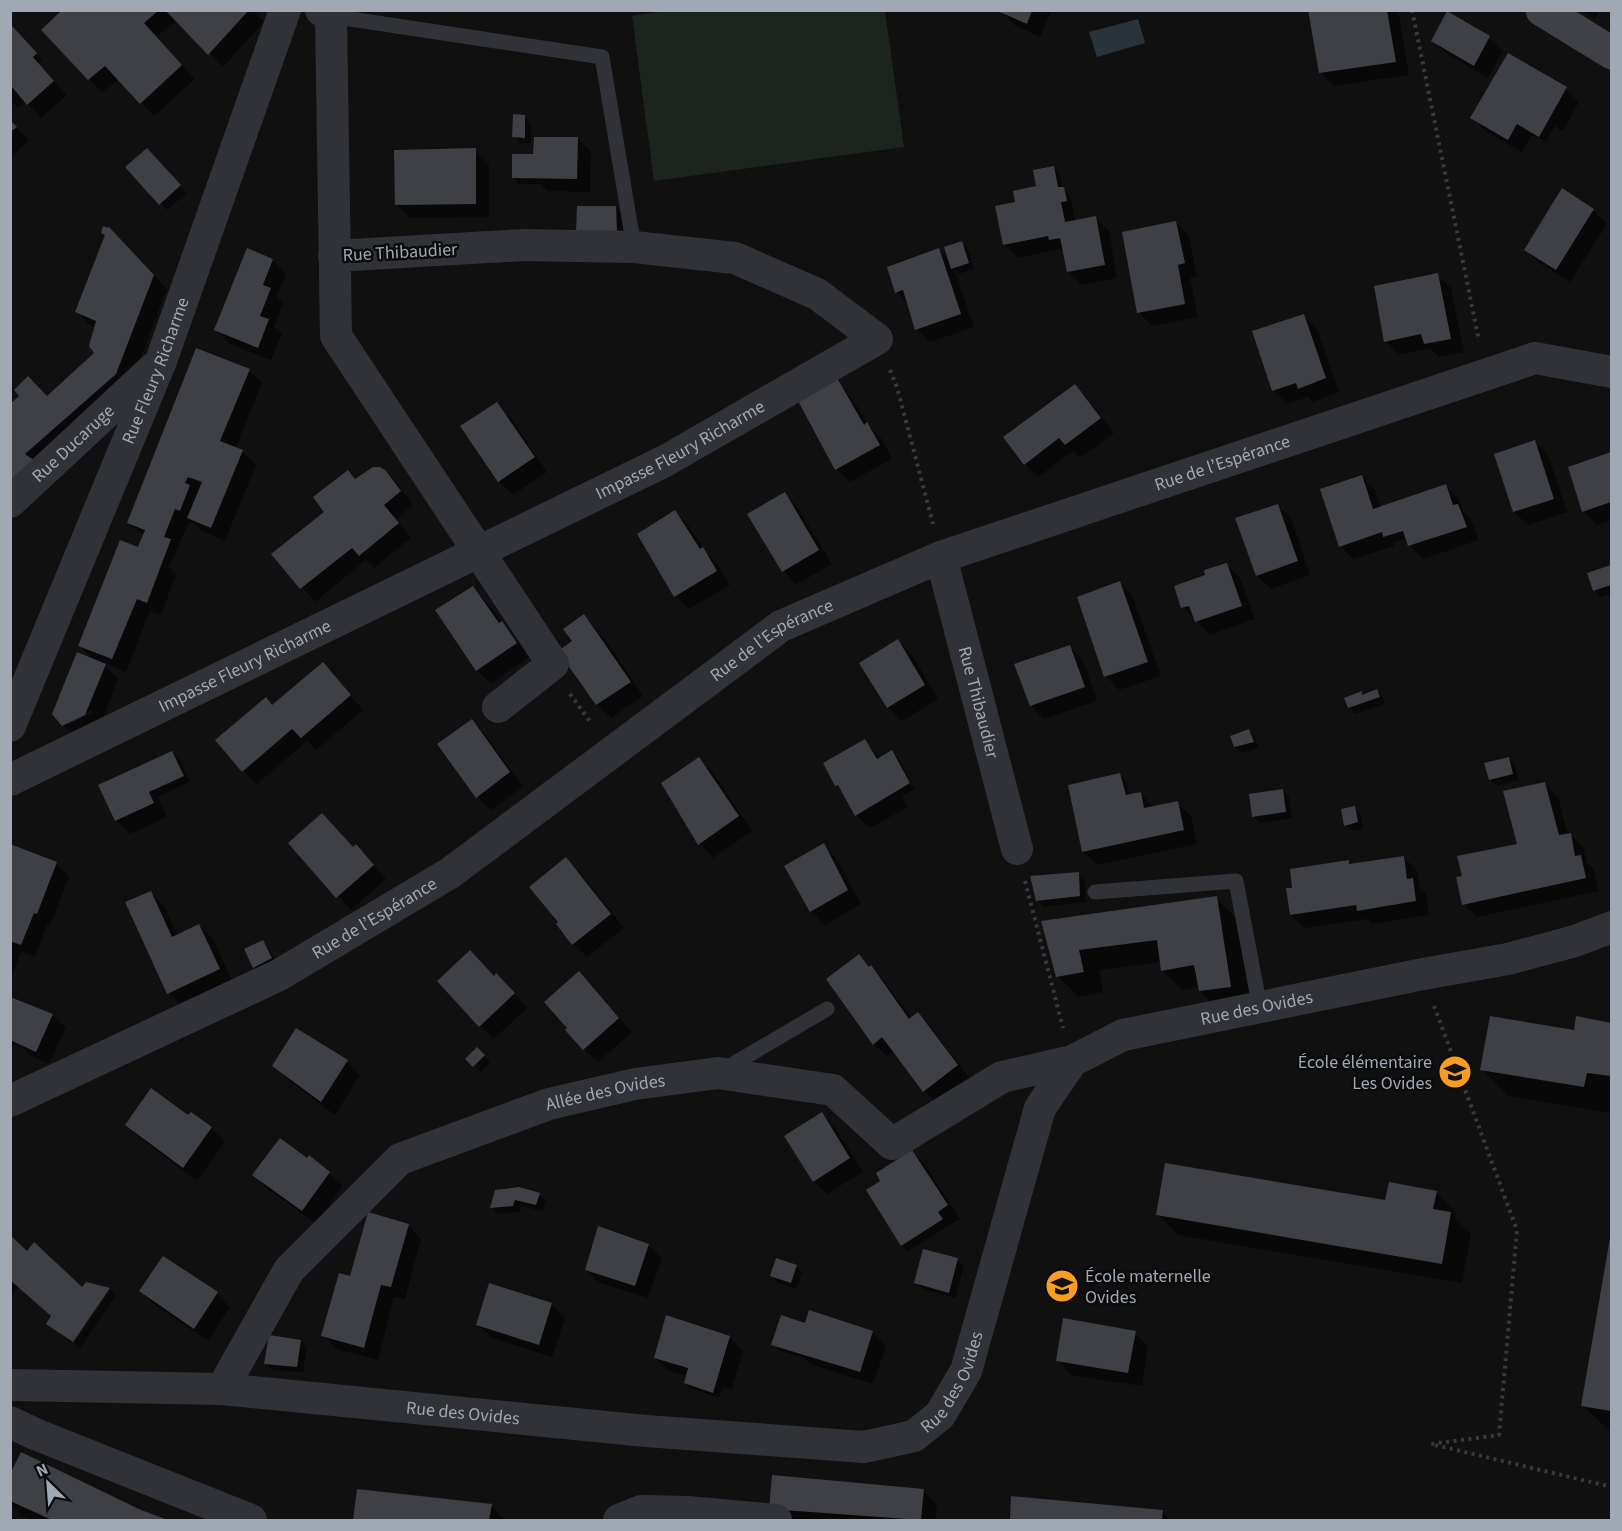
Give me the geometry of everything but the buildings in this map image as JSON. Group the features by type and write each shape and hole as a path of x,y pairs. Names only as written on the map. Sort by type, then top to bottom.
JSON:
{"street":[{"name":"Rue Fleury Richarme","path":"10,726 161,361 285,10"},
{"path":"1542,10 1611,53"},
{"name":"Rue Thibaudier","path":"326,13 334,256 523,245 634,247 735,258 817,294 877,339"},
{"path":"334,256 336,336 553,664 498,707"},
{"name":"Impasse Fleury Richarme","path":"10,780 665,461 877,339"},
{"name":"Rue de l’Espérance","path":"10,1101 279,975 450,873 781,626 941,557 1535,358 1611,372"},
{"name":"Rue Ducaruge","path":"10,502 161,361"},
{"name":"Rue Thibaudier","path":"941,557 1017,849"},
{"name":"Rue des Ovides","path":"10,1385 222,1389 634,1430 864,1447 914,1436 940,1415 966,1371 1040,1108 1072,1061 1123,1035 1508,959 1575,941 1611,927"},
{"name":"Allée des Ovides","path":"222,1389 289,1270 400,1159 549,1104 635,1084 718,1073 833,1090 892,1144 1002,1077 1072,1061"},
{"path":"10,1422 251,1521"},
{"path":"619,1521 642,1511 687,1512 776,1521"}],"lane":[{"name":"Rue Thibaudier","path":"326,13 602,57 634,247"},
{"path":"1095,892 1236,881 1260,1008"},
{"path":"718,1073 826,1008"}],"path":[{"path":"1412,10 1485,374"},
{"path":"877,339 897,387 941,557"},
{"path":"1025,880 1072,1061"},
{"path":"1423,974 1517,1230 1498,1435 1431,1444 1611,1487"}],"shaded area":[{"path":"669,10 885,11 904,147 654,181 632,16"},
{"path":"1138,19 1145,43 1097,57 1089,32"}],"place":[{"name":"École élémentaire Les Ovides","path":"1455,1072"},
{"name":"École maternelle Ovides","path":"1062,1286"}]}
